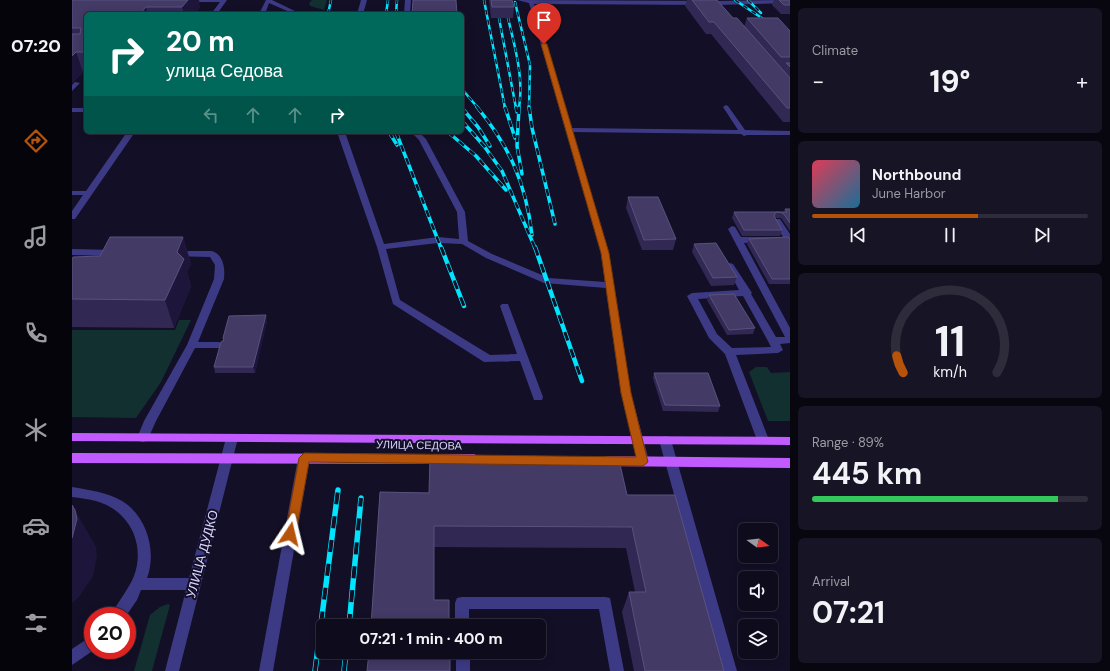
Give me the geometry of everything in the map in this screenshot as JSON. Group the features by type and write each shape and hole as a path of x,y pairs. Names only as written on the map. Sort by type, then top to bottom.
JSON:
{"main road":[{"name":"УЛИЦА СЕДОВА","path":"72,436 143,438 637,439 790,441"},
{"name":"УЛИЦА СЕДОВА","path":"72,458 485,459"},
{"path":"596,461 789,465"}],"street":[{"path":"167,0 223,0"},
{"path":"188,7 194,0"},
{"path":"215,12 223,0"},
{"path":"361,12 364,0"},
{"path":"407,12 408,0"},
{"path":"520,0 531,2 626,1 715,3 768,0 790,1"},
{"path":"263,12 269,1 294,12"},
{"path":"531,2 570,130 605,253 626,393 643,462"},
{"path":"715,3 720,9"},
{"path":"72,89 77,83"},
{"path":"726,107 744,134"},
{"path":"72,110 84,110"},
{"path":"570,130 744,134 790,133"},
{"path":"72,216 130,134"},
{"path":"342,134 381,247 396,302 488,359 524,357"},
{"path":"417,134 422,139 461,212 464,242"},
{"path":"72,193 89,193"},
{"path":"738,240 789,239 777,221"},
{"path":"732,229 790,339 773,341"},
{"path":"381,247 438,240 464,242 489,256 547,281 610,285"},
{"path":"72,252 126,253"},
{"path":"96,264 103,253"},
{"path":"143,438 150,421 192,345 219,278 221,268 218,260 212,254 165,254"},
{"path":"726,260 749,296 778,350 730,352"},
{"path":"763,440 730,352 713,336 692,296 749,296 770,300"},
{"path":"505,306 538,397"},
{"path":"192,345 219,345"},
{"name":"УЛИЦА ДУДКО","path":"172,671 232,438"},
{"path":"664,440 730,671"},
{"path":"266,671 304,458"},
{"path":"72,492 91,493 106,497 127,510 137,523 144,547 144,564 138,584 126,607"},
{"path":"138,584 195,584"},
{"path":"462,619 462,603 605,603 617,671"},
{"path":"72,658 84,649"},
{"path":"463,659 463,671"}],"green space":[{"path":"312,0 327,0 324,10 310,6 309,3"},
{"path":"179,320 191,320 161,382 136,418 72,417 72,330 175,330"},
{"path":"756,367 767,367 771,373 790,372 790,421 768,421 749,372"},
{"path":"168,604 170,605 152,671 134,671 150,615 160,607"}],"building":[{"path":"72,0 188,0 182,7 146,7 142,12 84,12 84,52 76,52 72,56 72,34 80,34 81,28 72,28"},
{"path":"413,0 456,0 457,12 412,12"},
{"path":"491,0 512,0 514,7 492,7"},
{"path":"692,0 717,0 733,18 737,18 790,78 790,108 787,108 714,22 709,22"},
{"path":"779,0 790,0 790,5 784,5"},
{"path":"747,18 778,18 790,31 790,57 781,57"},
{"path":"628,197 658,197 676,239 644,240"},
{"path":"785,209 790,209 790,223 783,213 776,212 787,212"},
{"path":"734,212 776,212 774,216 782,230 744,230"},
{"path":"110,237 183,237 177,252 184,259 165,300 72,299 73,257 100,256"},
{"path":"788,237 790,239 790,279 772,279 749,239"},
{"path":"716,243 737,277 713,278 694,244"},
{"path":"734,294 755,328 729,330 709,295"},
{"path":"266,315 253,367 214,367 221,342 224,340 223,338 229,316"},
{"path":"654,373 708,373 720,406 665,405"},
{"path":"430,458 619,460 627,495 675,495 724,671 645,671 629,592 646,592 632,527 434,526 434,600 449,600 449,619 371,619 380,492 429,493"},
{"path":"72,505 77,519 72,538"},
{"path":"368,659 450,659 450,671 367,671"}],"railway":[{"path":"328,12 331,0"},
{"path":"386,12 388,0"},
{"path":"396,12 397,0"},
{"path":"484,0 505,108"},
{"path":"735,0 772,25"},
{"path":"748,0 761,13"},
{"path":"515,2 530,65 529,107"},
{"path":"499,18 516,108"},
{"path":"508,18 520,74 519,108"},
{"path":"464,91 478,108"},
{"path":"477,107 499,137 515,167 526,199 532,235"},
{"path":"505,107 515,138"},
{"path":"516,107 517,112"},
{"path":"519,107 517,146 522,174"},
{"path":"529,107 532,128 555,224"},
{"path":"464,110 478,127 490,146"},
{"path":"464,123 484,146 502,171 535,248"},
{"path":"390,134 397,145"},
{"path":"397,134 441,248"},
{"path":"450,134 476,156 506,190"},
{"path":"441,247 464,306"},
{"path":"535,247 582,381"},
{"path":"315,671 338,490"},
{"path":"350,619 361,498"},
{"path":"344,671 345,659"}],"route":[{"path":"290,534 304,458 422,458 643,462 626,393 605,253 544,44"}]}
